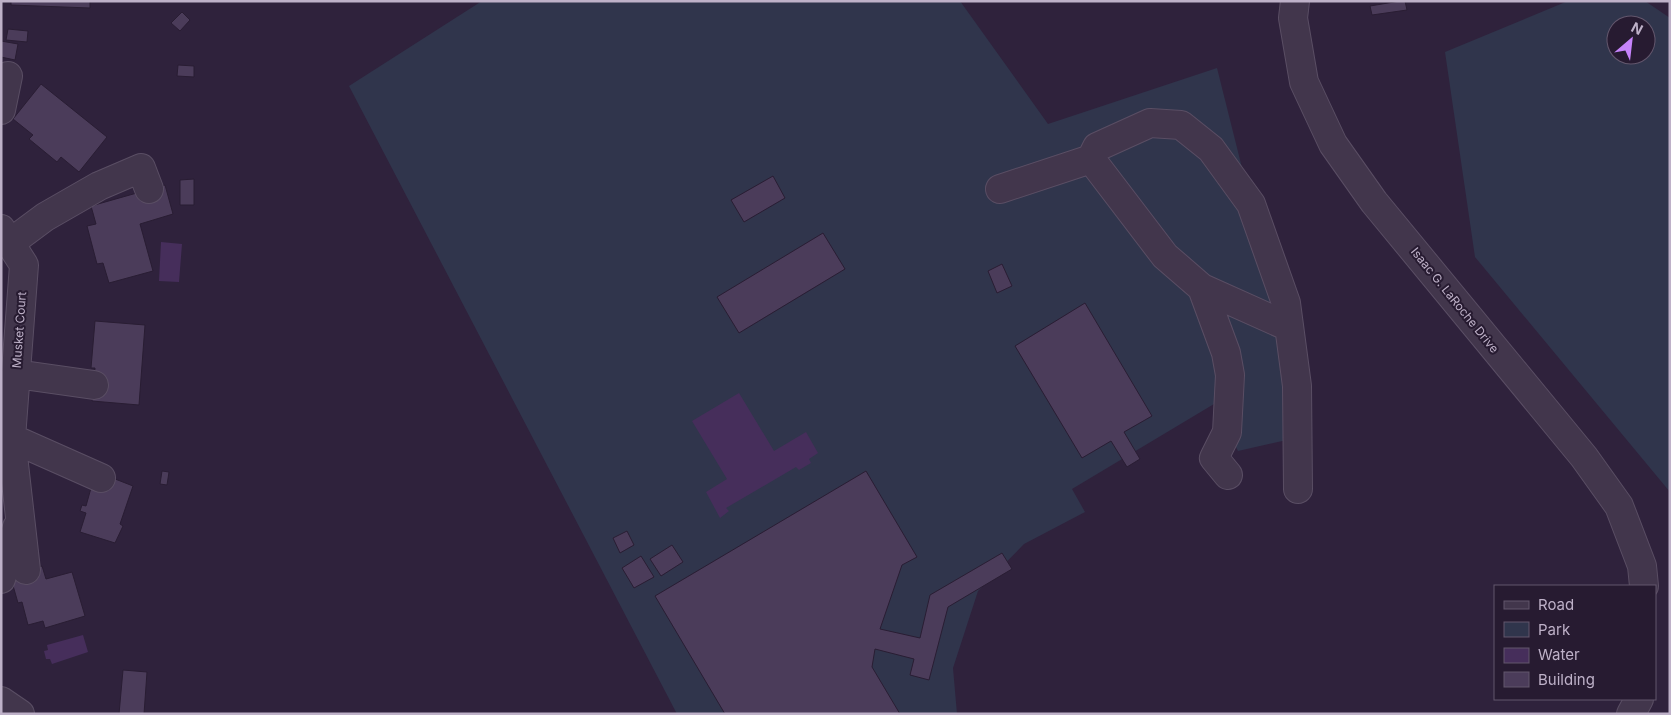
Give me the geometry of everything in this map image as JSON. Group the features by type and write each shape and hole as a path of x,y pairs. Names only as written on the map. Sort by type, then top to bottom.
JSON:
{"street":[{"name":"Isaac G. LaRoche Drive","path":"1295,1 1294,18 1304,82 1333,144 1374,202 1584,457 1619,506 1642,566 1644,585"},
{"path":"1,110 8,76"},
{"path":"1000,190 1091,160 1098,147 1150,123 1180,126 1211,149 1251,204 1286,303 1297,386 1298,489"},
{"path":"1091,160 1165,256 1202,288 1289,327"},
{"path":"6,236 45,217 99,186 141,168 149,189"},
{"name":"Musket Court","path":"6,236 24,266 10,342 16,374 4,445 20,516 9,582"},
{"path":"1202,288 1226,353 1230,375 1227,432 1214,458 1228,475"},
{"path":"16,374 94,385"},
{"path":"4,445 101,478"},
{"path":"1631,714 1638,700"},
{"path":"1,702 20,714"}],"green space":[{"path":"482,1 960,1 1048,124 1217,68 1309,435 1238,451 1214,404 1072,489 1085,512 1024,544 978,591 953,668 957,714 677,714 349,86"},
{"path":"1568,1 1645,1 1670,18 1670,492 1475,257 1445,52"}],"water":[{"path":"161,242 182,244 179,282 159,281"},
{"path":"739,393 774,451 806,432 818,453 809,459 811,463 799,470 796,467 726,508 729,511 720,518 706,492 727,479 692,421"},
{"path":"83,635 88,652 52,664 50,659 46,659 44,651 48,650 47,645"}],"building":[{"path":"11,1 90,1 90,8 11,5"},
{"path":"1405,1 1407,10 1372,15 1370,6"},
{"path":"182,12 190,20 180,31 171,23"},
{"path":"8,29 28,31 27,42 6,40"},
{"path":"1,41 18,44 15,60 1,57"},
{"path":"178,65 194,66 194,77 177,76"},
{"path":"41,84 107,137 79,172 61,157 57,162 29,139 33,135 13,119"},
{"path":"773,176 785,198 744,222 731,200"},
{"path":"194,179 194,205 180,205 180,180"},
{"path":"165,185 173,214 140,224 153,271 109,283 103,263 97,264 87,226 96,224 91,206"},
{"path":"823,233 845,269 739,333 717,297"},
{"path":"1002,264 1012,286 997,293 988,271"},
{"path":"1085,303 1152,416 1124,432 1140,459 1127,467 1111,441 1082,458 1015,346"},
{"path":"95,321 145,325 139,405 92,401 95,368 91,368"},
{"path":"162,471 169,472 167,485 160,484"},
{"path":"866,471 917,557 902,565 880,629 920,638 930,595 1002,553 1012,569 948,607 929,680 910,675 914,659 875,649 872,667 900,714 725,714 655,596"},
{"path":"105,475 133,486 120,524 123,526 115,543 80,532 86,513 80,511 82,505 86,506 91,488"},
{"path":"627,531 634,545 620,553 613,538"},
{"path":"672,545 683,562 661,576 650,559"},
{"path":"641,556 654,577 634,588 622,568"},
{"path":"42,566 46,579 72,572 85,616 45,628 43,621 28,625 22,602 18,603 10,575"},
{"path":"123,670 147,672 144,714 119,714"}]}
